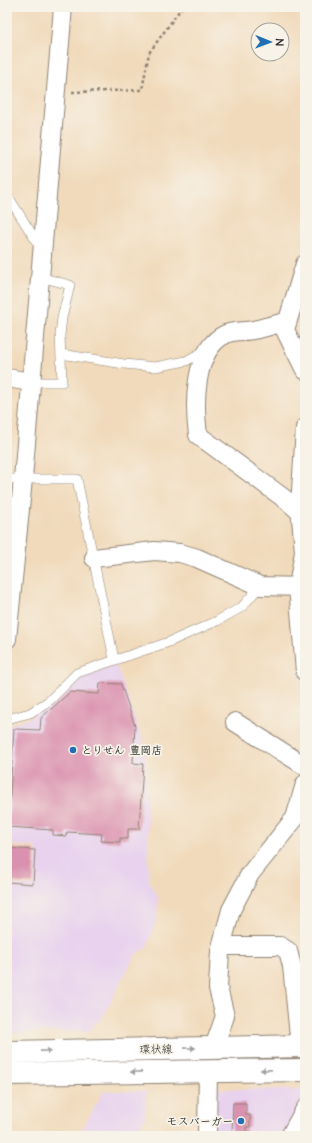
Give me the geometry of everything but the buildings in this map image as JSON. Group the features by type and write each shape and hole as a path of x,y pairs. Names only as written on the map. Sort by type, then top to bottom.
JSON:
{"street":[{"path":"7,639 15,479 31,382 63,7"},
{"path":"305,264 286,322 285,330 305,370"},
{"path":"286,322 251,330 241,330 227,334 215,340 208,349 202,365 197,392 195,415 198,436 289,502 300,512"},
{"path":"7,378 31,382"},
{"path":"305,428 300,512 304,552 302,587 305,672"},
{"path":"94,558 154,551 180,553 197,558 260,586 302,587"},
{"path":"235,722 305,766"},
{"path":"214,1047 225,1016 218,988 222,946 231,910 250,874 295,818 305,784"},
{"path":"222,946 280,946 288,951 298,966 302,1046"},
{"name":"環状線","path":"7,1052 302,1046"},
{"name":"環状線","path":"7,1074 305,1070"},
{"path":"207,1136 208,1071"},
{"path":"290,1136 305,1109"}],"lane":[{"path":"7,197 42,250"},
{"path":"31,382 62,382 60,335 62,318 70,285 40,277"},
{"path":"61,354 124,364 155,367 186,361 208,349"},
{"path":"15,479 77,479 114,659"},
{"path":"7,719 30,713 50,700 77,673 114,659 169,642 217,621 242,607 260,586"}],"path":[{"path":"55,93 142,90 149,53 182,7"}],"shaded area":[{"path":"116,665 142,738 146,761 149,881 158,897 157,918 147,947 135,955 102,1018 90,1031 7,1033 7,884 34,886 37,847 7,845 7,726 30,718 78,677"},
{"path":"215,1089 305,1090 305,1100 285,1136 213,1136"},
{"path":"104,1091 146,1091 145,1117 136,1136 78,1136"}],"place":[{"name":"とりせん 豊岡店","path":"73,750"},
{"name":"モスバーガー","path":"241,1121"}]}
